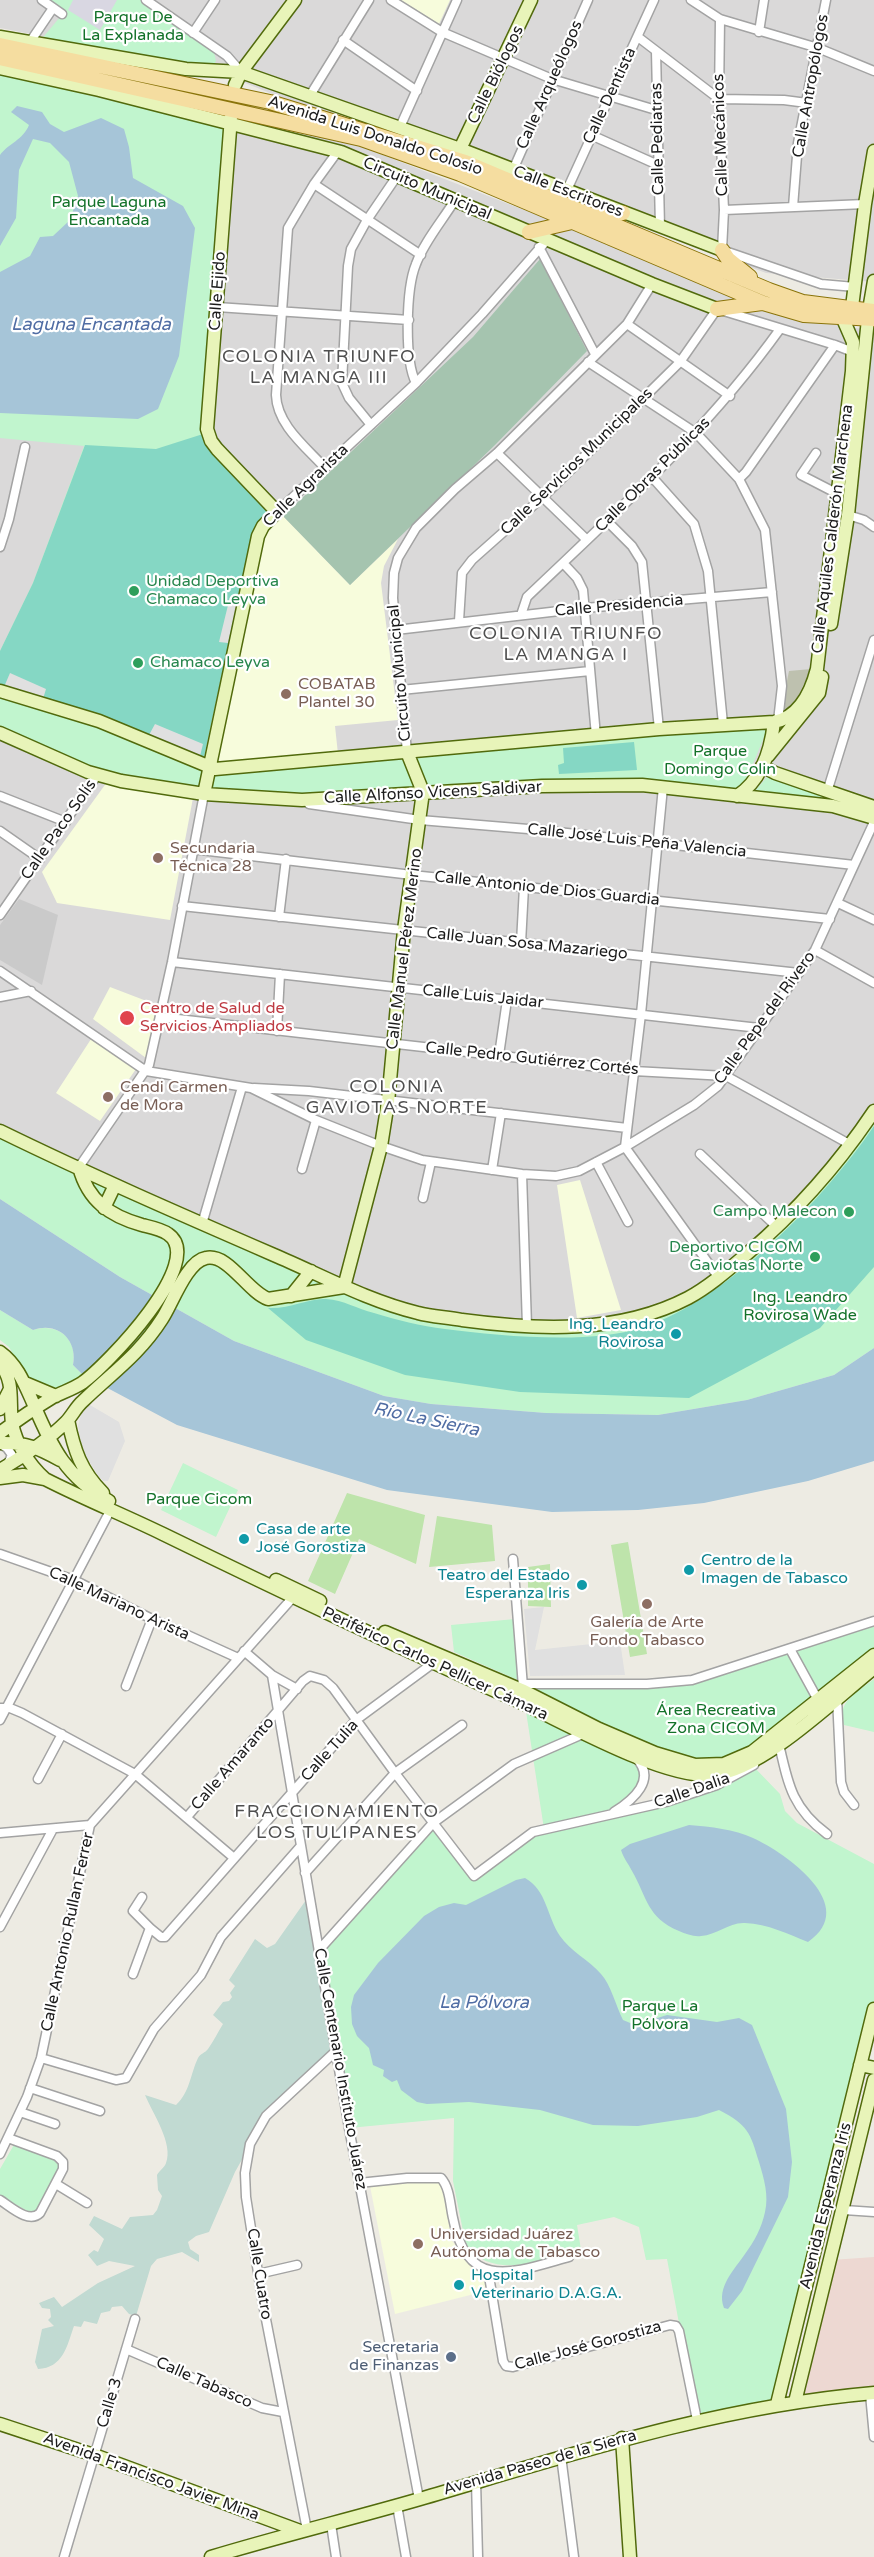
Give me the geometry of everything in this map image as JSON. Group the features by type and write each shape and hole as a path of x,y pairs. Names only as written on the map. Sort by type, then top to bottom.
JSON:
{"main road":[{"path":"235,86 241,72 295,0"},
{"name":"Calle Biólogos","path":"460,149 505,59 531,0"},
{"name":"Calle Escritores","path":"0,38 186,69 241,72 309,98 460,149 566,192 722,250"},
{"name":"Avenida Luis Donaldo Colosio","path":"0,45 270,102 465,162 590,215 804,315 843,319 871,315"},
{"name":"Avenida Luis Donaldo Colosio","path":"0,58 361,139 460,174 572,222 766,296 852,307 871,315"},
{"path":"0,68 230,119"},
{"name":"Circuito Municipal","path":"230,119 338,151 529,232 543,244 717,309"},
{"name":"Calle Ejido","path":"230,119 207,433 217,449 277,512"},
{"path":"852,307 874,151"},
{"path":"590,215 623,213"},
{"path":"529,232 572,222"},
{"path":"722,250 728,259 766,296"},
{"name":"Calle Aquiles Calderón Marchena","path":"765,761 819,693 848,515 870,338 874,281"},
{"path":"717,309 766,296"},
{"name":"Calle Aquiles Calderón Marchena","path":"776,721 791,715 811,692 817,669 853,352 850,332 843,319"},
{"name":"Calle Agrarista","path":"204,794 258,536 263,526 277,512"},
{"path":"0,692 99,721 209,768 223,769 407,752"},
{"path":"736,796 749,785 765,761 776,721"},
{"name":"Circuito Municipal","path":"407,752 659,729 776,721"},
{"name":"Calle Alfonso Vicens Saldivar","path":"0,733 98,774 204,794 286,801 577,785 663,787 833,806 874,820"},
{"name":"Calle Manuel Pérez Merino","path":"344,1287 381,1146 388,1102 404,930 423,792 407,752"},
{"path":"765,761 827,792 874,807"},
{"path":"0,1131 344,1287 418,1313 504,1325 560,1328 629,1320 687,1298 719,1278 778,1228 813,1193 851,1145 874,1111"},
{"path":"0,1433 56,1396 71,1390 105,1364 140,1325 159,1298 174,1268 177,1251 170,1235 113,1215 87,1190 79,1167"},
{"path":"104,1208 115,1185"},
{"path":"4,1468 26,1456 49,1437 68,1420 82,1402 118,1371 152,1333 187,1274 199,1260 213,1257 226,1263 262,1297 268,1299 344,1287"},
{"path":"291,1296 312,1271"},
{"name":"Periférico Carlos Pellicer Cámara","path":"0,1352 11,1361 25,1383 60,1460 84,1486 296,1594"},
{"path":"0,1364 9,1379 11,1388 0,1409"},
{"path":"25,1383 56,1396"},
{"name":"Periférico Carlos Pellicer Cámara","path":"11,1388 12,1424 26,1456 45,1479 296,1594 392,1635 525,1705 672,1770 705,1775 732,1771 768,1752 874,1668"},
{"path":"68,1420 76,1456 86,1474 103,1492 132,1512"},
{"path":"0,1444 19,1442 60,1460"},
{"path":"0,1479 23,1475 45,1479"},
{"name":"Periférico Carlos Pellicer Cámara","path":"438,1660 523,1688 599,1729 655,1753 677,1761 702,1765 724,1764 752,1752 874,1655"},
{"name":"Avenida Esperanza Iris","path":"777,2404 874,2009"},
{"path":"860,2065 874,2068"},
{"name":"Avenida Esperanza Iris","path":"795,2402 844,2210 874,2080"},
{"name":"Avenida Paseo de la Sierra","path":"211,2557 419,2499 622,2438 777,2404 872,2394"},
{"name":"Avenida Francisco Javier Mina","path":"0,2424 304,2530"},
{"name":"Avenida Francisco Javier Mina","path":"0,2432 93,2458 286,2535"},
{"path":"622,2438 630,2557"}],"street":[{"path":"42,0 62,14"},
{"path":"146,0 227,56 241,72"},
{"path":"193,33 215,0"},
{"path":"309,98 369,0"},
{"path":"391,0 442,32 552,79 656,110"},
{"path":"400,127 457,0"},
{"name":"Calle Arqueólogos","path":"513,170 588,0"},
{"name":"Calle Dentista","path":"566,192 654,0"},
{"path":"692,0 720,19 818,48 874,71"},
{"path":"759,32 764,0"},
{"name":"Calle Antropólogos","path":"793,207 798,143 826,0"},
{"path":"30,42 53,8"},
{"name":"Calle Mecánicos","path":"720,19 719,99 724,210 722,250"},
{"path":"638,37 719,99 784,100 807,103"},
{"path":"343,40 417,91"},
{"name":"Calle Pediatras","path":"656,51 660,227"},
{"path":"222,72 227,56"},
{"path":"591,135 658,165"},
{"path":"325,468 286,424 278,411 276,395 288,228 314,184 338,151"},
{"path":"371,425 349,398 342,383 350,254 367,220 397,176"},
{"path":"314,184 421,255"},
{"path":"724,210 793,207 868,198"},
{"path":"416,383 408,357 412,275 421,255 455,200"},
{"path":"543,244 595,354"},
{"name":"Calle Agrarista","path":"277,512 416,383 482,314 543,244"},
{"name":"Calle Escritores","path":"722,250 821,285 855,287"},
{"name":"Circuito Municipal","path":"407,752 393,598 394,573 404,544 440,503 497,453 627,324 652,284"},
{"path":"217,307 409,320"},
{"name":"Circuito Municipal","path":"717,309 853,352"},
{"name":"Calle Servicios Municipales","path":"459,621 459,590 462,573 472,560 544,496 644,399 680,362 717,309"},
{"path":"627,324 730,396"},
{"name":"Calle Obras Públicas","path":"521,615 527,597 652,477 730,396 780,329"},
{"path":"739,479 835,345"},
{"path":"588,362 696,433 739,479 765,530 782,686 776,721"},
{"path":"0,547 9,519 25,447"},
{"path":"497,453 587,540"},
{"path":"816,453 801,475 838,494"},
{"path":"652,477 694,524 708,570 723,724"},
{"path":"848,515 864,520 874,527"},
{"path":"607,521 640,557 659,729"},
{"path":"563,563 581,583 596,736"},
{"name":"Calle Presidencia","path":"396,630 585,608 771,592"},
{"path":"827,792 874,640"},
{"path":"401,690 590,671"},
{"name":"Calle Paco Solís","path":"0,915 3,903 40,859 98,774"},
{"path":"663,787 647,958 625,1147 719,1278"},
{"path":"79,1167 146,1071 172,962 204,794"},
{"path":"0,796 66,822"},
{"name":"Calle José Luis Peña Valencia","path":"286,801 420,820 854,865"},
{"name":"Calle Pepe del Rivero","path":"0,971 146,1071 246,1087 381,1146 431,1162 556,1176 573,1173 625,1147 694,1105 726,1076 815,950 874,820"},
{"path":"0,831 40,859"},
{"name":"Calle Antonio de Dios Guardia","path":"192,849 412,875 830,919"},
{"path":"279,917 286,859"},
{"path":"521,943 524,887"},
{"path":"838,903 874,920"},
{"name":"Calle Juan Sosa Mazariego","path":"182,906 800,973"},
{"path":"815,950 874,983"},
{"name":"Calle Luis Jaidar","path":"172,962 759,1028"},
{"path":"277,1031 280,974"},
{"path":"0,997 31,991"},
{"path":"499,1055 507,1000"},
{"name":"Calle Pedro Gutiérrez Cortés","path":"160,1017 634,1071 726,1076 851,1145"},
{"path":"202,1224 246,1087 309,1091 627,1128"},
{"path":"492,1170 501,1113"},
{"path":"302,1169 316,1119"},
{"path":"700,1154 778,1228"},
{"path":"423,1198 431,1162"},
{"path":"596,1162 628,1222"},
{"path":"522,1174 527,1326"},
{"path":"0,1444 12,1455 4,1468"},
{"path":"0,1720 3,1708 111,1509"},
{"name":"Calle Mariano Arista","path":"0,1554 74,1580 152,1619 241,1654"},
{"path":"513,1559 525,1705"},
{"name":"Calle Antonio Rullan Ferrer","path":"0,2154 20,2112 41,2058 90,1826 296,1594"},
{"path":"126,1686 152,1619"},
{"path":"523,1688 683,1681 710,1675 874,1622"},
{"path":"790,1649 818,1700"},
{"path":"241,1654 297,1689 309,1677 324,1680 333,1688 433,1823"},
{"name":"Calle Tulia","path":"150,1928 161,1937 165,1937 356,1720 438,1660"},
{"name":"Calle Centenario Instituto Juárez","path":"272,1674 359,2182 419,2499"},
{"name":"Calle Amaranto","path":"188,1817 297,1689"},
{"path":"837,1697 841,1782 844,1792 854,1804"},
{"path":"3,1708 13,1709 135,1774 234,1858"},
{"path":"305,1873 395,1773 462,1725"},
{"path":"319,1950 433,1823 514,1764 585,1733"},
{"path":"38,1779 62,1734"},
{"path":"779,1744 790,1790 795,1801 809,1820 827,1834"},
{"name":"Calle Dalia","path":"609,1816 632,1799 643,1785 642,1765 629,1752"},
{"name":"Calle Dalia","path":"433,1823 474,1876 530,1834 666,1802 717,1785 747,1770 768,1752"},
{"path":"0,1833 90,1826"},
{"path":"0,1928 4,1911 53,1829"},
{"path":"41,2058 116,2080 126,2078 154,2029 201,1975 221,1937 300,1847"},
{"path":"133,1974 150,1928 133,1911 142,1898"},
{"name":"Calle Cuatro","path":"304,2530 258,2274 245,2185 246,2162 250,2144 266,2116 337,2050"},
{"path":"30,2088 100,2111"},
{"path":"20,2112 54,2124"},
{"path":"0,2200 29,2218 34,2217 40,2213 63,2169 60,2159 8,2138"},
{"path":"359,2182 416,2177 441,2178 447,2187 459,2242 472,2259 488,2270 512,2272 568,2257"},
{"path":"56,2184 87,2203"},
{"path":"844,2210 874,2212"},
{"path":"258,2274 297,2265"},
{"name":"Calle José Gorostiza","path":"488,2270 503,2361 508,2367 670,2325 676,2326 680,2331 697,2420"},
{"name":"Calle 3","path":"64,2557 135,2319"},
{"name":"Calle Tabasco","path":"126,2349 262,2408 283,2412"},
{"path":"872,2394 874,2437"},
{"path":"561,2456 574,2557"},
{"path":"476,2481 478,2557"},
{"path":"397,2505 406,2557"},
{"path":"331,2524 336,2557"}],"shaded area":[{"path":"0,0 874,0 874,282 766,273 547,191 407,135 307,108 208,68 0,28"},
{"path":"73,0 117,0 100,30 68,10"},
{"path":"401,0 450,0 439,24"},
{"path":"0,74 264,118 347,141 614,245 758,307 851,328 874,329 874,1119 807,1205 684,1303 565,1330 395,1312 0,1140"},
{"path":"540,259 587,351 495,445 350,585 283,516 473,337"},
{"path":"283,516 350,585 398,539 384,566 381,583 398,720 335,726 338,754 215,766 262,547 267,533"},
{"path":"230,597 238,599 228,643 219,642"},
{"path":"811,669 790,713 780,715 789,671"},
{"path":"10,673 46,689 43,699 4,687"},
{"path":"155,724 203,744 200,756 149,735"},
{"path":"107,782 193,798 170,920 57,903 42,872"},
{"path":"19,899 58,915 42,985 0,960 0,925"},
{"path":"110,987 157,1005 146,1058 93,1019"},
{"path":"93,1036 136,1069 100,1121 56,1093"},
{"path":"580,1180 621,1310 577,1318 557,1185"},
{"path":"90,1405 119,1422 125,1441 108,1481 103,1481 97,1474 81,1443 78,1426 81,1414"},
{"path":"544,1607 535,1650 620,1641 625,1675 530,1676 524,1609"},
{"path":"306,1900 335,2051 273,2104 235,2172 209,2232 196,2236 188,2242 190,2249 199,2255 199,2262 182,2252 157,2259 151,2266 136,2316 129,2314 122,2306 112,2307 110,2311 101,2313 97,2324 84,2321 81,2327 74,2326 59,2360 46,2368 38,2369 35,2362 42,2329 54,2326 48,2320 51,2317 50,2309 42,2308 39,2303 54,2297 62,2307 98,2283 135,2266 109,2261 97,2266 88,2255 94,2250 98,2252 104,2239 89,2225 94,2216 122,2229 130,2217 153,2215 157,2210 162,2196 158,2190 157,2175 166,2163 168,2155 165,2138 145,2095 176,2105 181,2100 198,2058 208,2049 223,2024 213,2015 223,2002 229,2001 232,1997 230,1993 235,1986 229,1980 255,1939 267,1948 275,1944"},
{"name":"Universidad Juárez Autónoma de Tabasco","path":"438,2181 442,2186 452,2241 467,2260 483,2273 486,2291 395,2314 370,2186"},
{"path":"874,2257 874,2394 795,2402 831,2260"}],"green space":[{"name":"Parque De La Explanada","path":"50,0 143,0 214,52 216,61 212,67 40,41 65,11"},
{"name":"Parque Laguna Encantada","path":"0,74 225,128 202,423 268,509 252,534 204,757 0,651 33,583 84,446 0,438"},
{"name":"Unidad Deportiva Chamaco Leyva","path":"203,434 268,509 252,534 204,757 100,715 0,686 0,651 33,583 85,445 156,449"},
{"path":"0,696 83,720 136,739 204,771 200,790 97,771 0,729"},
{"name":"Parque Domingo Colin","path":"769,725 748,776 736,792 427,787 413,758"},
{"path":"634,742 637,770 559,774 558,765 564,763 563,748"},
{"path":"406,754 419,789 271,796 209,791 213,773"},
{"path":"767,777 829,798 754,792"},
{"name":"Ing. Leandro Rovirosa Wade","path":"874,1111 874,1348 834,1375 747,1400 658,1415 546,1413 431,1404 384,1396 234,1341 120,1277 0,1199 0,1131 418,1313 527,1326 629,1320 687,1298 778,1228"},
{"name":"Deportivo CICOM Gaviotas Norte","path":"874,1126 874,1267 820,1328 689,1398 520,1392 405,1375 306,1340 268,1308 319,1299 333,1300 382,1316 436,1328 519,1336 598,1336 623,1333 644,1327 676,1314 708,1294 772,1243 829,1184"},
{"path":"0,1310 33,1330 50,1328 64,1335 72,1347 73,1365 83,1375 69,1385 52,1389 26,1377 9,1347 0,1340"},
{"name":"Parque Cicom","path":"183,1463 238,1490 216,1537 161,1510"},
{"path":"347,1493 425,1515 416,1564 359,1539 335,1594 308,1581"},
{"path":"437,1516 492,1525 495,1561 429,1567"},
{"path":"628,1542 647,1654 630,1657 611,1545"},
{"path":"550,1564 551,1607 528,1606 528,1567"},
{"path":"515,1619 520,1681 454,1652 451,1625"},
{"name":"Área Recreativa Zona CICOM","path":"874,1621 874,1655 818,1700 724,1764 655,1753 523,1684 673,1682"},
{"path":"874,1679 874,1732 844,1725 842,1717 846,1704 850,1698"},
{"name":"Parque La Pólvora","path":"525,1705 635,1757 644,1781 611,1814 666,1802 753,1766 780,1794 785,1811 797,1823 874,1864 874,2009 777,2404 697,2420 667,2259 646,2260 639,2227 614,2217 577,2225 581,2250 536,2262 505,2265 491,2263 478,2257 466,2246 453,2181 454,2118 349,2128 319,1950 433,1823 474,1876 544,1829"},
{"path":"15,2143 56,2157 63,2167 39,2210 31,2213 0,2196 0,2169"}],"water":[{"name":"Laguna Encantada","path":"17,106 42,112 50,124 64,132 101,118 124,129 133,178 183,206 195,228 179,356 158,409 138,419 0,413 0,272 30,256 40,237 53,236 70,220 78,196 69,162 50,143 33,139 19,170 16,218 0,246 0,155 23,134 29,125 11,112"},
{"name":"Río La Sierra","path":"0,1199 120,1277 234,1341 384,1396 431,1404 546,1413 658,1415 747,1400 834,1375 874,1348 874,1461 808,1481 704,1503 638,1510 552,1512 387,1490 177,1425 83,1375 73,1365 72,1348 64,1335 50,1328 33,1330 0,1310"},
{"path":"689,1825 738,1832 767,1845 799,1868 813,1882 823,1897 826,1913 822,1928 808,1942 770,1927 745,1923 734,1924 707,1935 693,1936 668,1926 660,1920 649,1906 621,1850 630,1844"},
{"name":"La Pólvora","path":"525,1878 538,1889 560,1936 605,1979 623,2020 635,2025 667,2015 717,2022 739,2018 752,2025 786,2109 792,2162 788,2197 742,2291 728,2309 724,2308 722,2300 724,2286 757,2234 766,2206 764,2181 753,2143 746,2130 736,2120 719,2110 697,2117 638,2126 593,2125 540,2110 469,2102 427,2104 417,2102 401,2090 397,2080 392,2082 383,2076 384,2070 373,2065 369,2048 357,2036 352,2024 351,2007 354,1995 378,1963 424,1916 439,1907 454,1903 466,1905 516,1880"}],"place":[{"name":"Unidad Deportiva Chamaco Leyva","path":"134,591"},
{"name":"Chamaco Leyva","path":"138,663"},
{"name":"COBATAB Plantel 30","path":"286,694"},
{"name":"Secundaria Técnica 28","path":"158,858"},
{"name":"Centro de Salud de Servicios Ampliados","path":"127,1018"},
{"name":"Cendi Carmen de Mora","path":"108,1097"},
{"name":"Campo Malecon","path":"849,1212"},
{"name":"Deportivo CICOM Gaviotas Norte","path":"815,1257"},
{"name":"Ing. Leandro Rovirosa","path":"676,1334"},
{"name":"Casa de arte José Gorostiza","path":"244,1539"},
{"name":"Centro de la Imagen de Tabasco","path":"689,1570"},
{"name":"Teatro del Estado Esperanza Iris","path":"582,1585"},
{"name":"Galería de Arte Fondo Tabasco","path":"647,1604"},
{"name":"Universidad Juárez Autónoma de Tabasco","path":"418,2244"},
{"name":"Hospital Veterinario D.A.G.A.","path":"459,2285"},
{"name":"Secretaria de Finanzas","path":"451,2357"}],"district":[{"name":"COLONIA TRIUNFO LA MANGA III","path":"319,367"},
{"name":"COLONIA TRIUNFO LA MANGA I","path":"566,644"},
{"name":"COLONIA GAVIOTAS NORTE","path":"397,1097"},
{"name":"FRACCIONAMIENTO LOS TULIPANES","path":"337,1822"}]}
